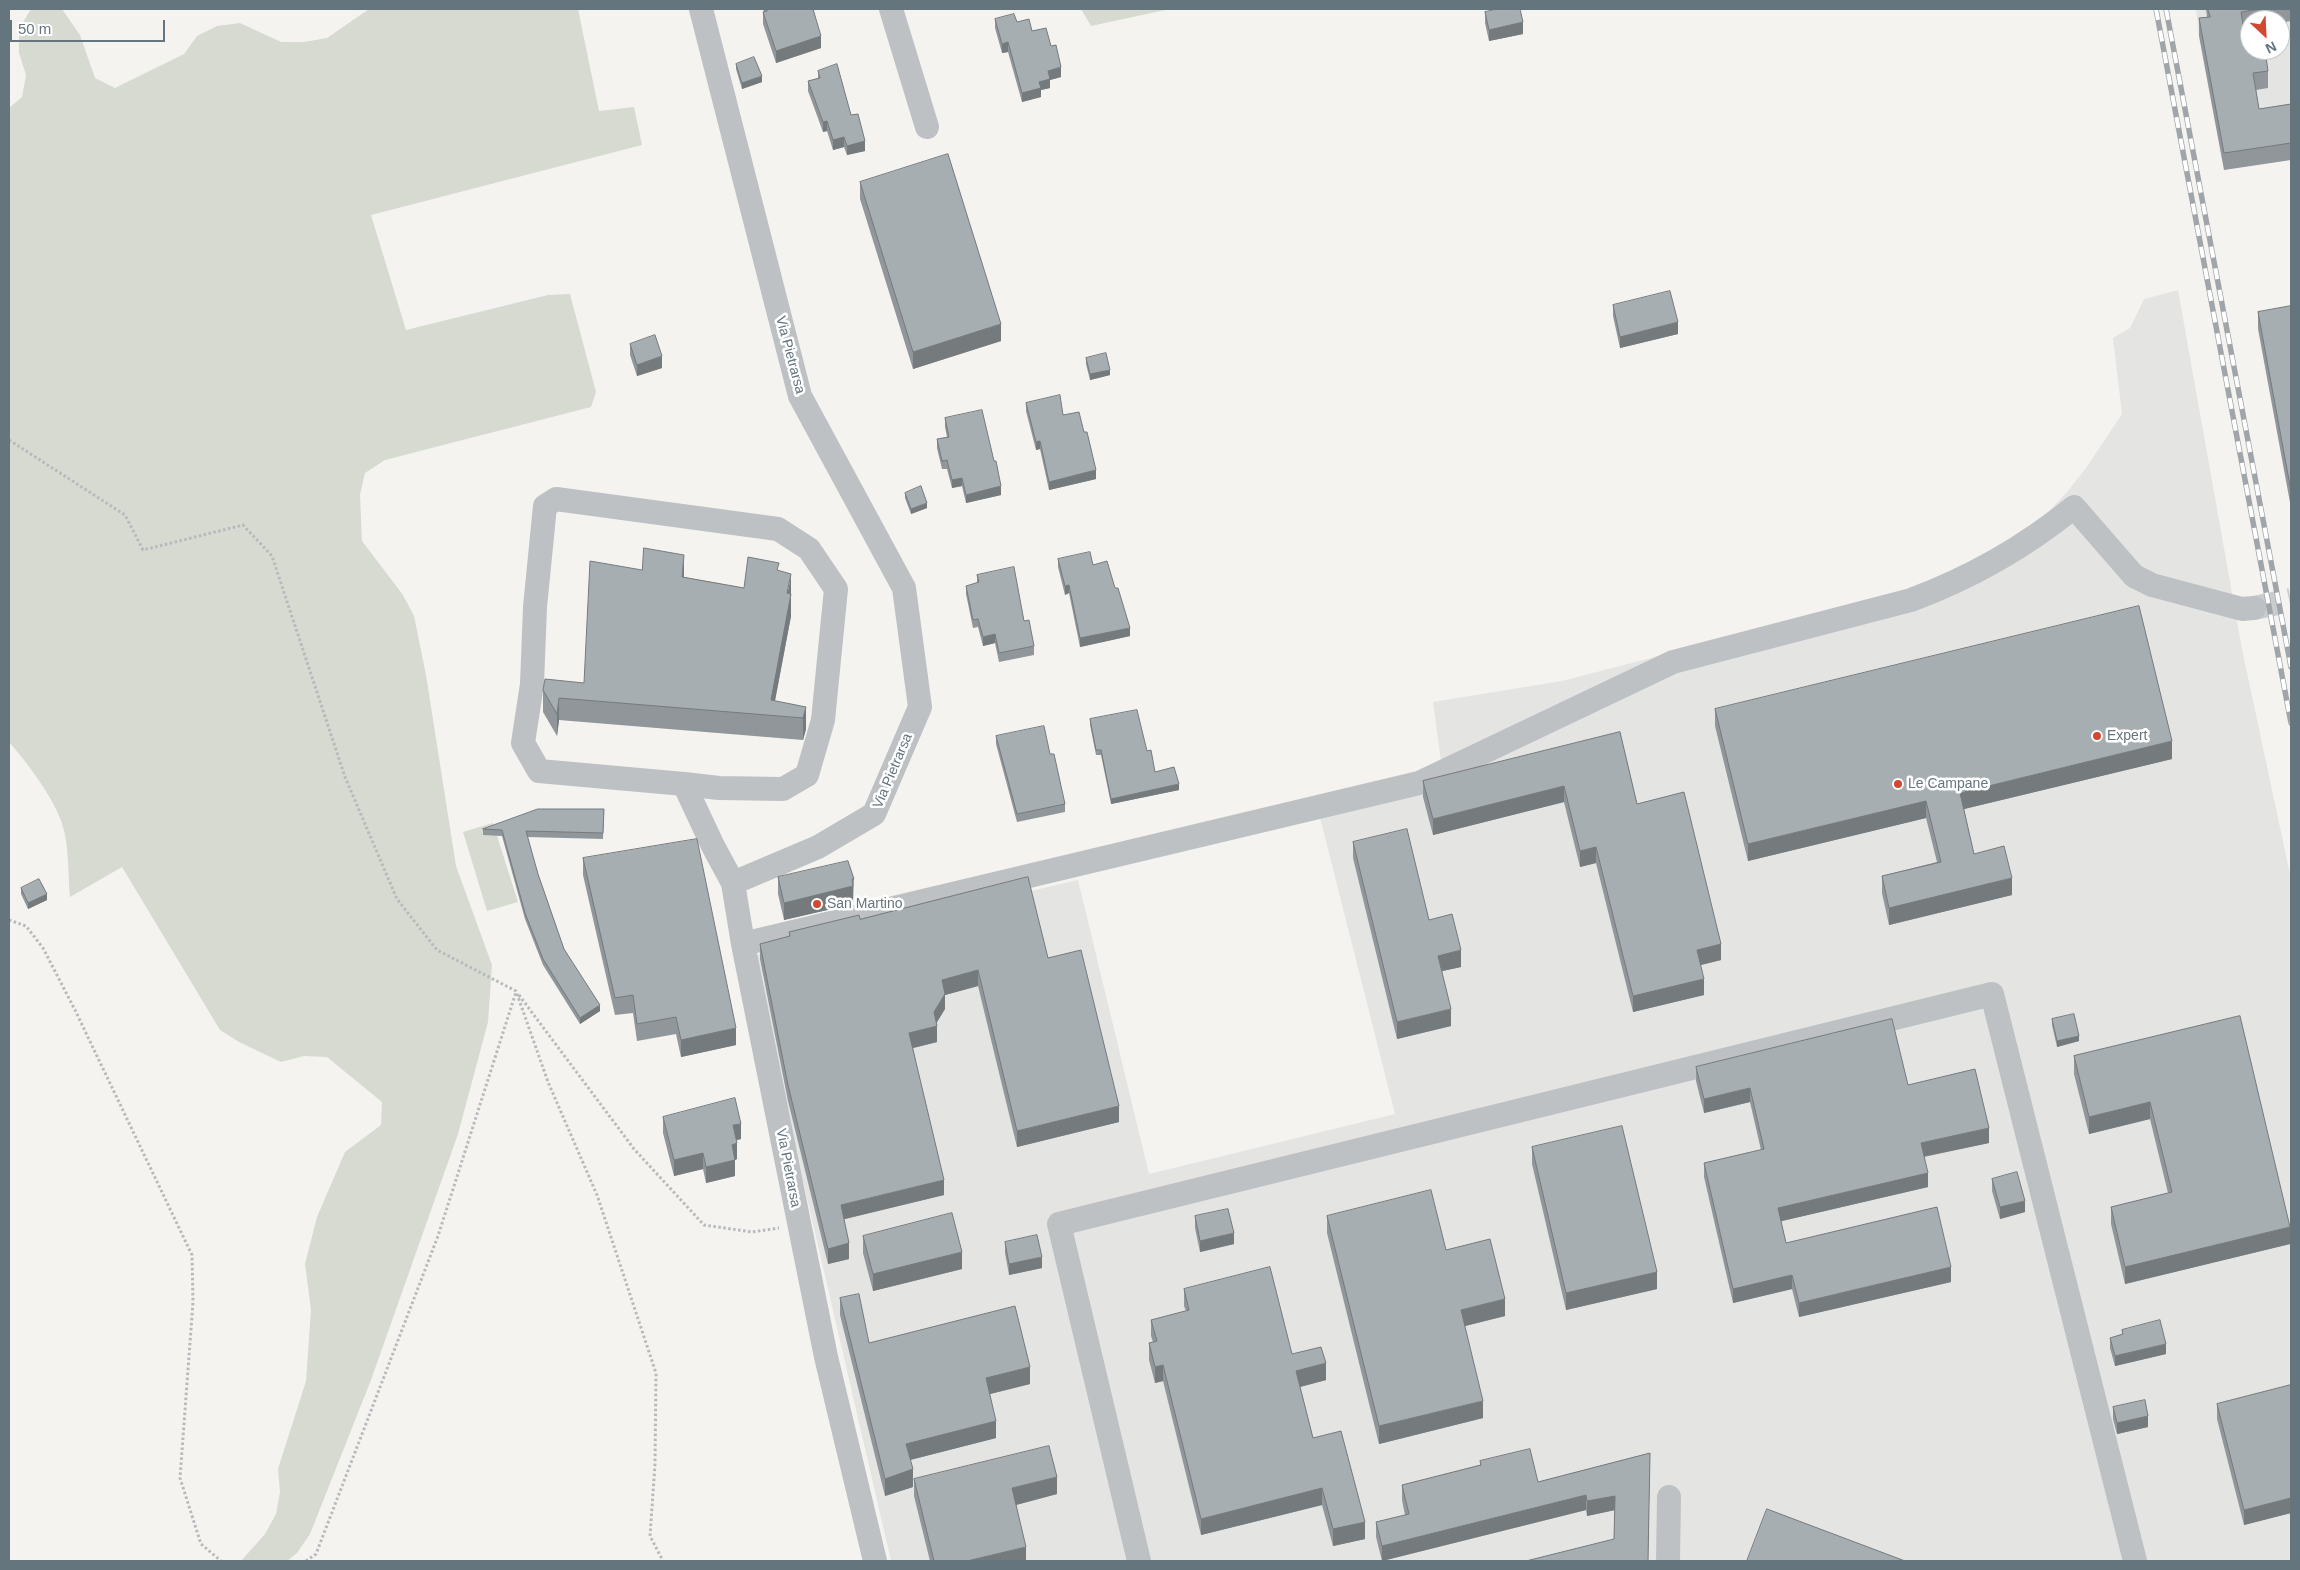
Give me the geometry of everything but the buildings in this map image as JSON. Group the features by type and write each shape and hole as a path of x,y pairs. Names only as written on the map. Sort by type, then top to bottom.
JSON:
{"street":[{"name":"Via Pietrarsa","path":"701,9 800,396 904,588 920,707 874,814 818,846 733,883 743,944 826,1357 875,1561"},
{"path":"891,9 927,128"},
{"path":"556,499 778,530 809,549 836,589 823,720 807,775 783,789 719,788 684,784 539,772 523,743 532,684 534,606 541,528 545,506 556,499"},
{"path":"743,944 1419,783 1673,662 1911,600 1949,586 1982,569 2052,525 2074,507 2134,576 2152,585 2242,609 2254,608"},
{"path":"684,784 713,846 733,883"},
{"path":"1139,1561 1059,1224 1992,994 2135,1561"},
{"path":"1668,1561 1669,1497"}],"path":[{"path":"9,440 125,515 143,550 243,525 272,556 345,776 397,899 437,950 516,991 634,1149 704,1225 752,1232 800,1225"},
{"path":"9,920 26,926 43,948 75,1010 192,1255 193,1302 180,1478 201,1544 221,1561"},
{"path":"306,1561 316,1554 438,1236 516,991"},
{"path":"516,991 548,1082 598,1195 656,1373 655,1464 650,1536 663,1561"}],"shaded area":[{"path":"31,9 62,9 80,35 95,78 115,88 184,54 197,36 217,26 240,23 281,42 304,42 327,38 369,9 578,9 599,111 634,107 642,145 371,215 406,330 548,295 570,294 596,392 591,407 385,460 365,473 360,495 362,541 403,595 414,616 426,675 456,866 492,965 488,1022 458,1134 371,1380 310,1534 297,1553 287,1561 241,1561 265,1534 276,1514 280,1492 278,1469 306,1381 311,1310 305,1264 317,1217 345,1152 381,1125 382,1102 327,1057 304,1056 281,1062 239,1042 220,1030 122,867 70,897 67,850 62,823 43,786 9,742 9,108 22,97 26,75 19,53 19,29"},
{"path":"1081,9 1170,9 1091,26"},
{"path":"2196,9 2291,9 2291,158 2224,170 2199,36"},
{"path":"2178,290 2242,649 2291,879 2291,1561 891,1561 751,956 1078,880 1149,1174 1395,1114 1315,798 1442,769 1433,702 1562,681 1959,578 2033,528 2067,492 2086,468 2122,414 2113,338 2130,328 2144,299"},
{"path":"493,823 518,902 487,911 463,832"}],"tunnel":[{"path":"2254,608 2291,600"}],"railway":[{"path":"2156,9 2291,723"},
{"path":"2166,9 2291,667"}],"place":[{"name":"Expert","path":"2097,736"},
{"name":"Le Campane","path":"1898,784"},
{"name":"San Martino","path":"817,904"}]}
